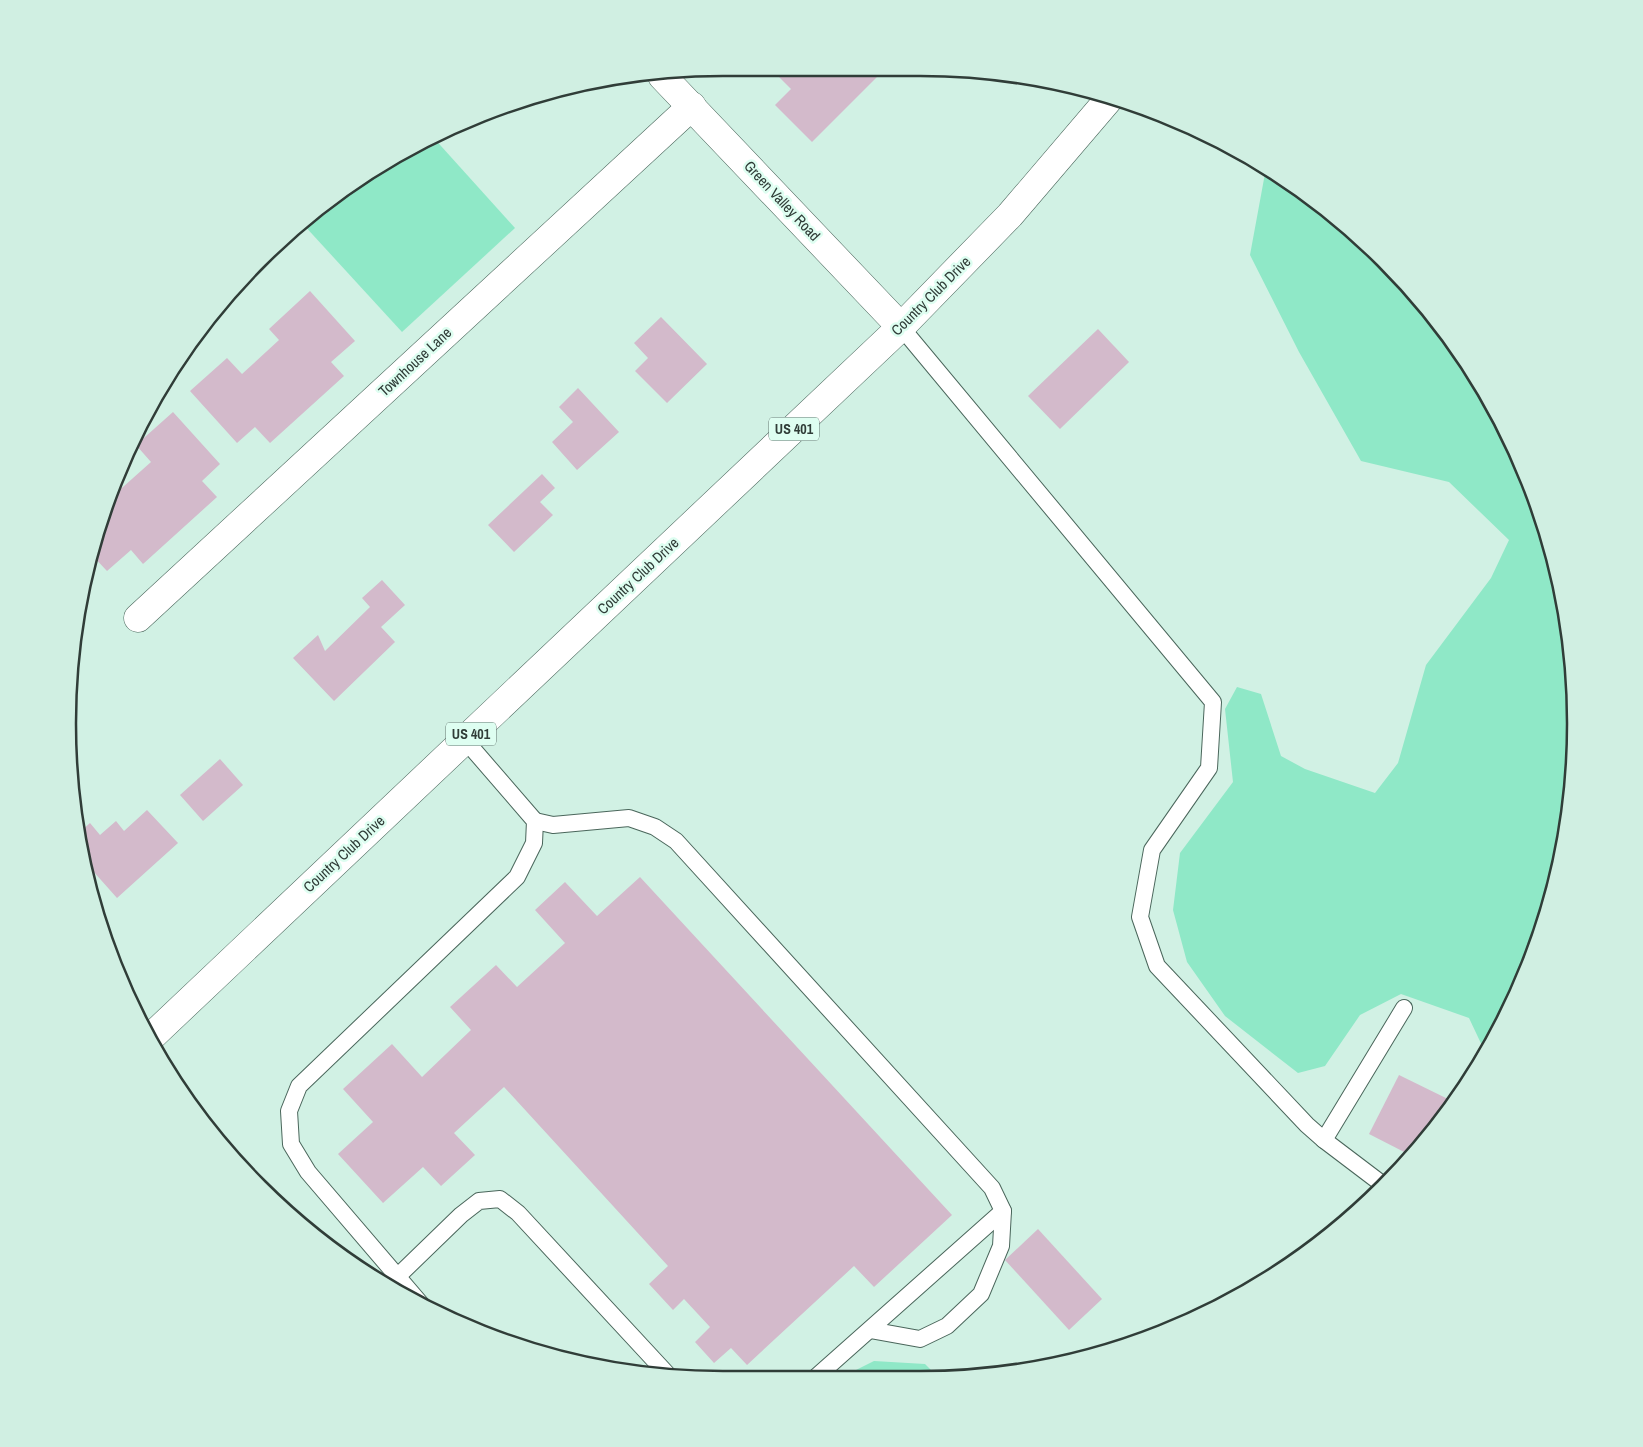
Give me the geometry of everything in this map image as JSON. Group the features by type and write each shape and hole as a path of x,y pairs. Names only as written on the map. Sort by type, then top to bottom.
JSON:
{"main road":[{"name":"Green Valley Road","path":"665,79 901,327"},
{"name":"Country Club Drive","path":"155,1032 901,327 1010,215 1105,104"},
{"name":"Townhouse Lane","path":"138,618 692,106"}],"lane":[{"path":"901,327 1213,702 1209,768 1152,850 1140,917 1157,966 1307,1125 1377,1181"},
{"path":"465,740 535,821 553,825 629,818 655,827 676,841 992,1188 1003,1211 1001,1246 981,1294 947,1326 920,1339 870,1330"},
{"path":"405,1287 308,1172 291,1144 289,1111 299,1086 516,877 534,843 535,821"},
{"path":"1324,1140 1404,1008"},
{"path":"397,1277 461,1215 479,1201 500,1199 518,1213 661,1367"},
{"path":"823,1371 1003,1211"}],"green space":[{"path":"438,143 515,228 402,332 307,229 364,185"},
{"path":"1265,176 1314,210 1377,266 1433,329 1458,364 1480,400 1500,437 1517,476 1545,556 1561,639 1565,681 1567,724 1561,808 1545,891 1532,932 1500,1010 1481,1044 1469,1018 1401,994 1360,1015 1325,1066 1298,1073 1225,1016 1187,962 1173,910 1180,853 1233,782 1225,709 1237,687 1261,694 1281,756 1305,769 1375,793 1398,763 1426,665 1491,578 1509,540 1449,482 1361,461 1299,352 1250,255"},
{"path":"874,1361 925,1364 931,1370 920,1371 854,1371"}],"building":[{"path":"778,76 878,76 812,142 775,105 791,89"},
{"path":"310,291 355,341 331,362 344,376 270,443 255,427 237,443 190,391 227,358 242,374 279,340 269,329"},
{"path":"661,317 707,364 667,403 635,371 648,358 634,343"},
{"path":"1098,329 1129,362 1060,429 1028,396"},
{"path":"578,388 619,432 577,470 552,442 573,422 559,407"},
{"path":"173,412 220,464 202,481 217,497 143,564 131,550 107,571 97,560 121,489 151,462 138,448 142,440"},
{"path":"542,474 555,488 540,502 553,515 514,552 488,525"},
{"path":"382,580 405,605 381,627 395,642 334,701 293,658 318,635 325,651 370,607 362,598"},
{"path":"220,759 243,785 203,821 180,795"},
{"path":"147,810 178,843 117,898 94,872 85,827 90,823 100,835 116,821 124,831"},
{"path":"640,877 952,1215 874,1287 854,1266 747,1365 731,1348 714,1363 695,1342 710,1327 684,1299 673,1310 649,1284 668,1266 504,1087 454,1133 475,1155 441,1186 423,1167 383,1203 338,1154 373,1122 343,1089 392,1044 422,1077 471,1030 450,1007 496,965 517,987 565,943 535,910 565,882 597,916"},
{"path":"1399,1075 1447,1099 1404,1152 1369,1134"},
{"path":"1038,1229 1102,1299 1069,1330 1005,1260"}]}
